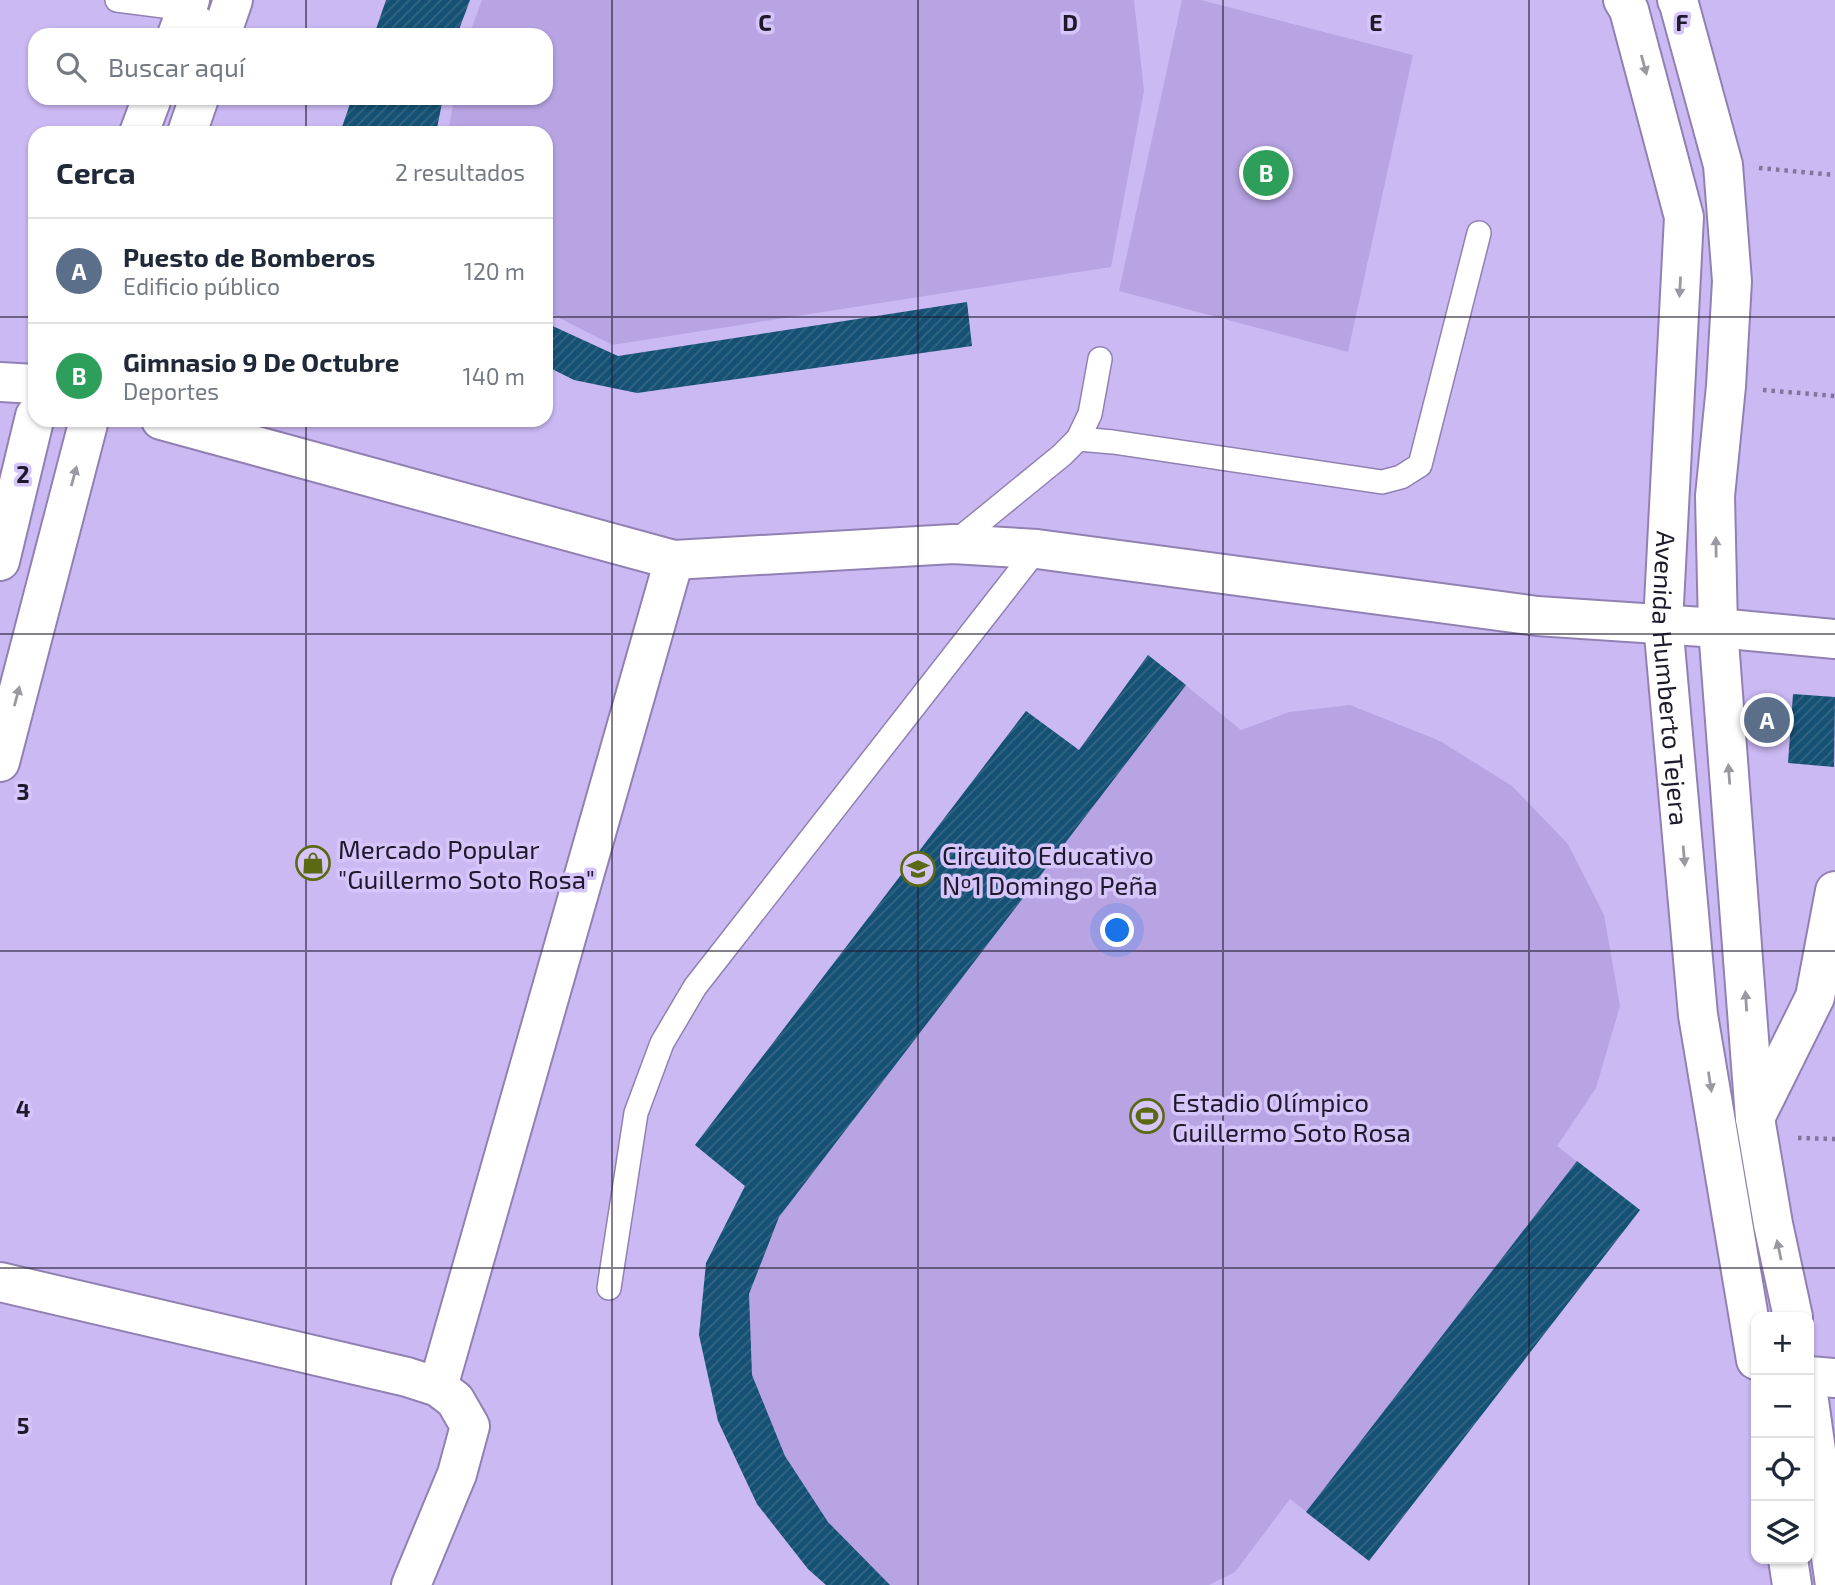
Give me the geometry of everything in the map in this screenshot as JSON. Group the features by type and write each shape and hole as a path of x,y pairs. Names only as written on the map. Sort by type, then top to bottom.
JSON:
{"street":[{"path":"223,28 233,0"},
{"name":"Avenida Humberto Tejera","path":"1623,0 1629,10 1684,217 1663,624 1699,1015 1751,1330"},
{"name":"Avenida Humberto Tejera","path":"1677,0 1723,165 1732,281 1726,387 1715,496 1718,628 1755,1118 1773,1224 1792,1312"},
{"path":"142,126 149,105"},
{"path":"190,126 197,105"},
{"path":"0,382 28,384"},
{"path":"0,561 32,427"},
{"path":"0,762 87,427"},
{"path":"186,427 674,560 953,544 1037,549 1537,616 1835,639"},
{"path":"438,1387 674,560"},
{"path":"1755,1118 1815,996 1835,891"},
{"path":"0,1282 407,1377 438,1387 455,1400 470,1426 457,1474 411,1585"},
{"path":"1814,1376 1835,1378"},
{"path":"1814,1436 1835,1585"},
{"path":"1789,1564 1792,1585"}],"lane":[{"path":"117,0 184,15 208,28"},
{"path":"1078,439 1382,482 1401,477 1420,465 1479,233"},
{"path":"953,544 1078,439 1090,414 1100,359"},
{"path":"609,1288 636,1113 662,1044 695,987 1037,549"}],"path":[{"path":"1723,165 1835,175"},
{"path":"1726,387 1835,396"}],"shaded area":[{"name":"Circuito Educativo Nº1 Domingo Peña","path":"0,0 1835,0 1835,1585 0,1585"},
{"path":"482,0 1134,0 1144,91 1111,267 612,345 553,315 553,126 449,126 453,105 553,105 553,28 472,28"},
{"path":"1182,0 1201,0 1413,55 1348,352 1119,291"},
{"name":"Estadio Olímpico Guillermo Soto Rosa","path":"1148,655 1241,730 1289,712 1350,705 1440,741 1512,786 1568,844 1604,915 1620,1006 1596,1088 1557,1146 1640,1210 1369,1561 1290,1499 1235,1572 1209,1585 826,1585 808,1569 757,1504 718,1421 699,1335 745,1186 695,1145 1026,711 1079,750"}],"building":[{"path":"386,0 470,0 460,28 376,28"},
{"path":"350,105 442,105 437,126 342,126"},
{"path":"967,302 972,346 637,393 574,380 553,370 553,326 618,356"},
{"path":"1148,655 1186,685 779,1217 749,1294 752,1375 785,1456 828,1522 890,1585 826,1585 808,1569 757,1504 718,1421 699,1335 706,1263 745,1186 695,1145 1026,711 1079,750"},
{"path":"1793,694 1835,697 1834,767 1788,763"},
{"path":"1577,1161 1640,1210 1369,1561 1306,1512"}],"place":[{"name":"Gimnasio 9 De Octubre","path":"1266,173"},
{"name":"Puesto de Bomberos","path":"1767,720"},
{"name":"Mercado Popular \"Guillermo Soto Rosa\"","path":"313,863"},
{"name":"Circuito Educativo Nº1 Domingo Peña","path":"918,869"},
{"name":"Estadio Olímpico Guillermo Soto Rosa","path":"1147,1116"}]}
